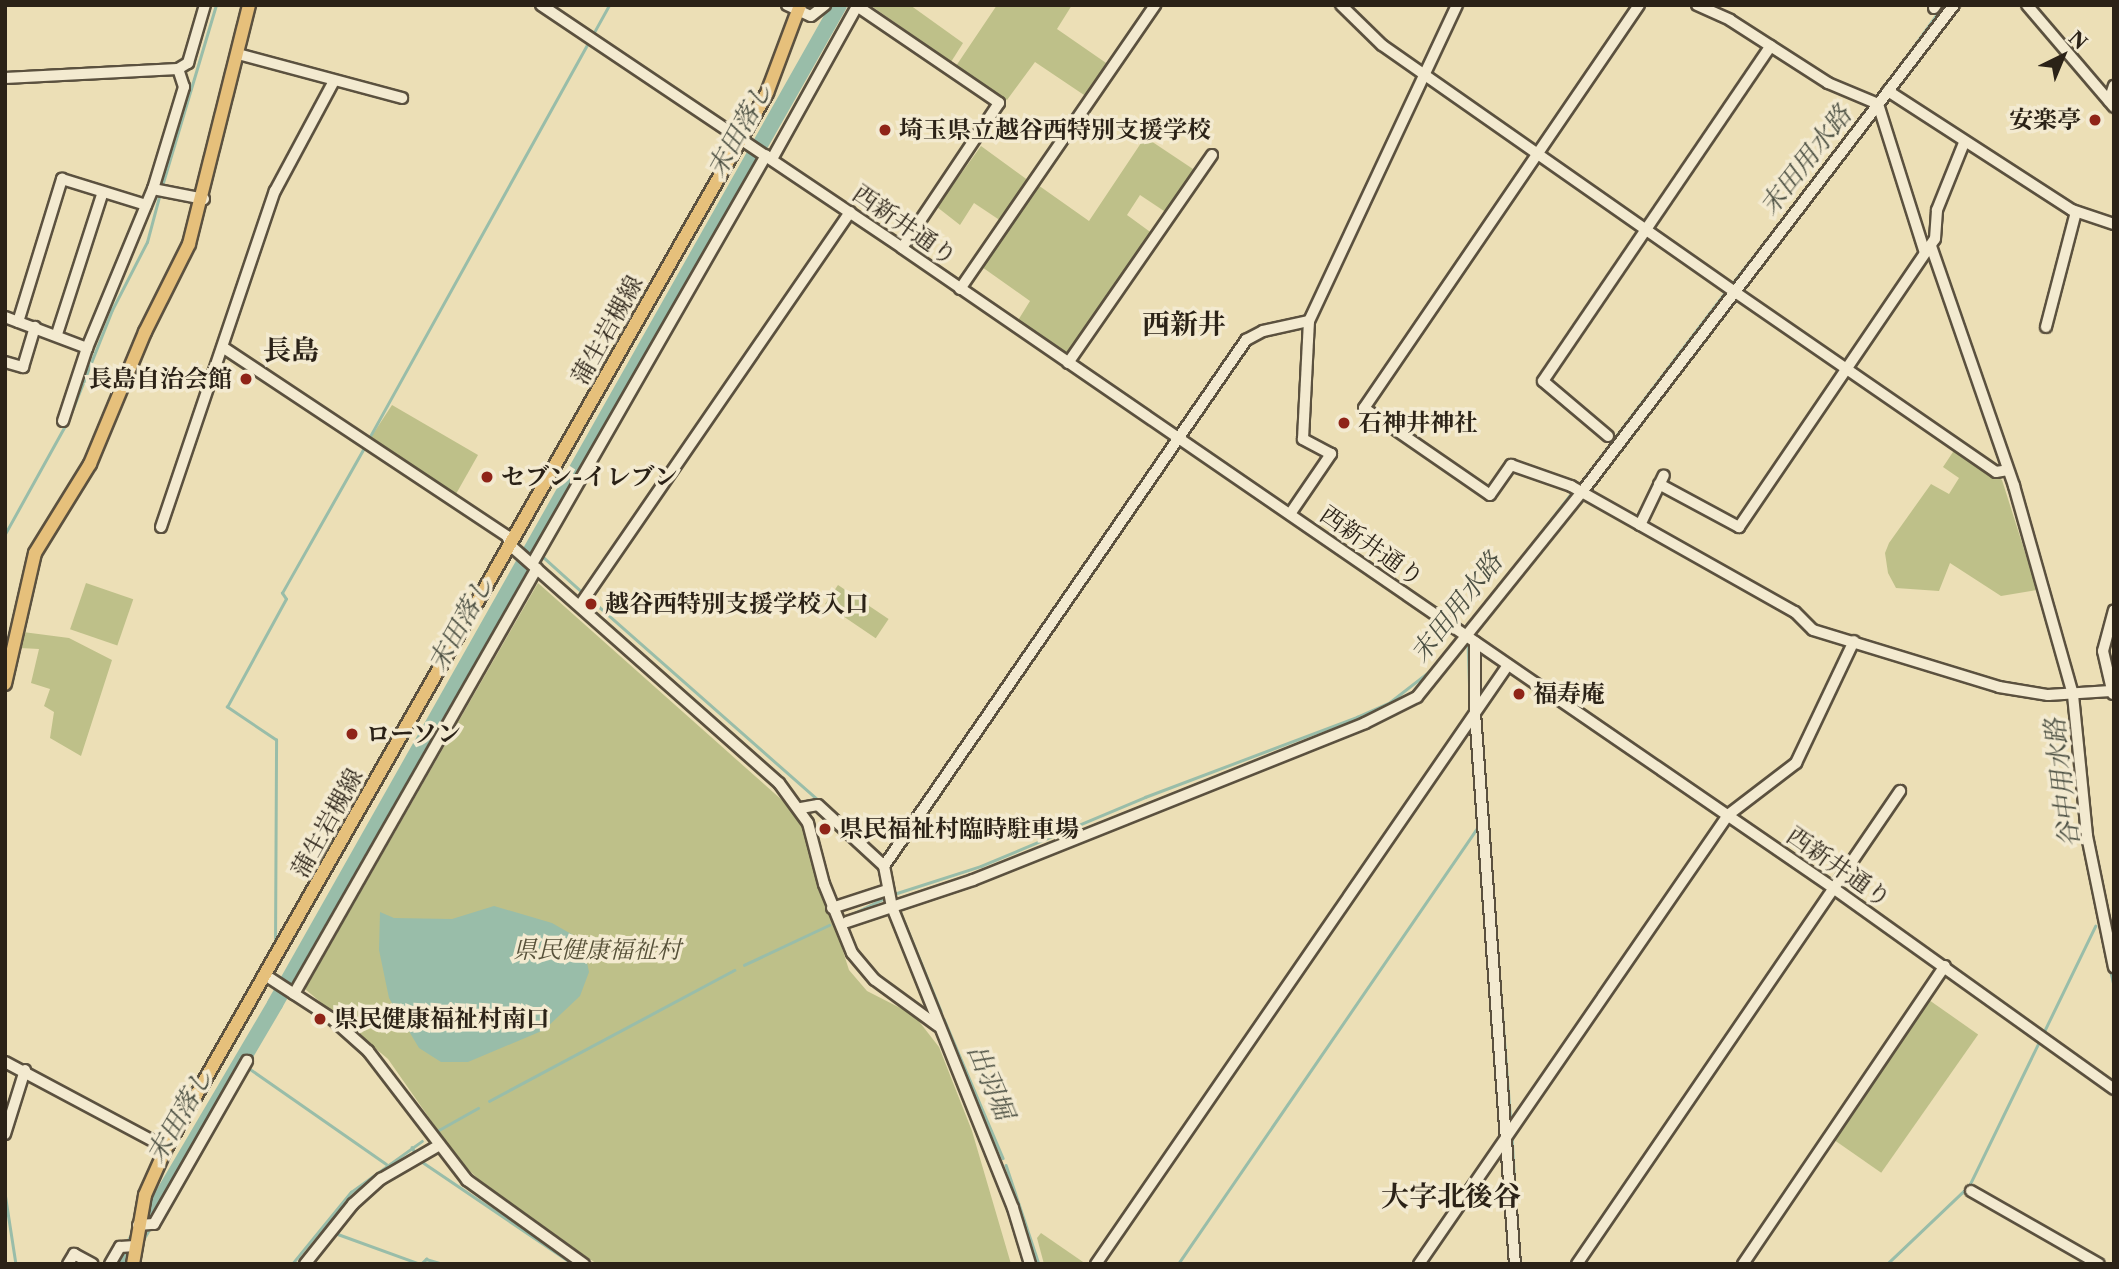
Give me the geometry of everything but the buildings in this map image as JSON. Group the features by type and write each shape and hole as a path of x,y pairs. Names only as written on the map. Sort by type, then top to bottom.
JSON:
{"main road":[{"path":"5,684 35,553 90,464 145,332 175,279 204,199 249,5"},
{"name":"蒲生岩槻線","path":"133,1264 145,1195 166,1148 741,139 783,59 795,7"}],"street":[{"path":"5,78 178,69 188,63 205,5"},
{"name":"西新井通り","path":"541,5 902,247 1728,815 2114,1088"},
{"path":"795,7 817,16 825,5"},
{"path":"960,289 1155,5"},
{"path":"1341,5 1382,45 1735,292 1846,366 1996,472 2008,470"},
{"path":"1290,514 1331,454 1303,439 1309,321 1457,5"},
{"path":"1639,5 1450,283 1440,289 1364,408 1490,495 1511,466 1582,492 1796,612 1813,630 1999,687 2073,695 2112,693 2103,651 2114,610"},
{"path":"1698,5 1771,46 1828,83 1878,104 2008,470 2073,695 2087,836 2109,927 2114,967"},
{"path":"847,922 972,880 1365,723 1417,697 1471,640 1954,5"},
{"path":"2026,5 2111,104"},
{"path":"294,994 535,566 857,6 999,103 902,247"},
{"path":"1608,436 1543,381 1771,46"},
{"path":"238,54 402,98"},
{"path":"63,421 87,348 153,189 184,87 178,69"},
{"path":"161,527 224,348 275,191 334,81"},
{"path":"2111,104 2114,86"},
{"path":"1888,91 1964,143 2076,212 2114,224"},
{"path":"1640,525 1662,479 1738,527 1928,249 1937,210 1964,143"},
{"path":"1069,363 1212,155"},
{"path":"18,321 62,178 146,205"},
{"path":"153,189 204,199"},
{"path":"57,334 103,192"},
{"path":"580,605 850,212"},
{"path":"2046,327 2076,212"},
{"path":"5,317 57,334 87,348"},
{"path":"884,866 1246,340 1263,331 1309,321"},
{"path":"5,362 23,367 36,327"},
{"path":"224,348 507,536 511,545 779,783 801,808 832,908 862,968 938,1026"},
{"path":"1471,640 1515,1264"},
{"path":"1419,1264 1728,815 1796,763 1854,641"},
{"path":"1096,1264 1508,665"},
{"path":"1577,1264 1836,890 1900,791"},
{"path":"801,808 818,805 884,866 892,907 1013,1208 1030,1264"},
{"path":"832,908 887,890"},
{"path":"1743,1264 1945,966"},
{"path":"265,975 331,1018 368,1051 438,1146 479,1190 584,1264"},
{"path":"138,1225 154,1224 247,1061"},
{"path":"5,1062 25,1070 166,1148"},
{"path":"5,1134 25,1070"},
{"path":"304,1264 374,1185 407,1160 438,1146"},
{"path":"1971,1191 2099,1264"},
{"path":"110,1264 120,1247 135,1246"},
{"path":"68,1264 74,1254 93,1264"}],"green space":[{"path":"870,5 910,5 963,43 951,62"},
{"path":"997,5 1072,5 1057,29 1109,65 1087,97 1035,62 1007,100 956,66"},
{"path":"1145,137 1196,171 1167,213 1140,195 1127,215 1153,234 1068,357 1017,322 1030,301 982,267 1038,185 1089,221"},
{"path":"981,146 1029,181 1001,221 974,203 960,225 937,207"},
{"path":"392,405 478,455 456,494 371,437"},
{"path":"1955,449 2002,480 2037,590 2001,596 1950,563 1939,591 1896,588 1888,573 1885,553 1889,543 1931,484 1949,494 1959,478 1943,467"},
{"path":"86,583 133,599 117,646 70,629"},
{"name":"県民健康福祉村","path":"538,583 792,809 805,833 849,970 867,991 914,1015 939,1047 972,1131 1011,1264 597,1264 489,1189 460,1162 388,1059 305,989"},
{"path":"838,585 889,619 876,638 825,604"},
{"path":"23,632 69,638 112,660 81,756 50,738 54,712 44,706 50,689 31,683 39,649 20,648"},
{"path":"1929,1000 1978,1034 1881,1173 1832,1138"},
{"path":"1041,1233 1086,1264 1044,1264 1037,1238"}],"shaded area":[{"path":"494,906 552,923 573,935 584,948 589,972 580,996 544,1030 468,1062 441,1062 419,1048 389,998 379,950 380,912 394,918 452,919"}],"waterway":[{"path":"162,186 216,5"},
{"path":"592,36 609,5"},
{"name":"末田落し","path":"122,1264 275,1004 839,5"},
{"name":"末田用水路","path":"1877,97 1939,11"},
{"path":"368,440 589,42"},
{"name":"末田用水路","path":"1731,285 1862,117"},
{"path":"71,413 112,310 147,242 160,193"},
{"name":"谷中用水路","path":"1929,256 1960,346"},
{"name":"末田用水路","path":"1578,486 1726,291"},
{"path":"5,534 67,422"},
{"path":"275,948 276,740 227,707 286,599 282,593 365,446"},
{"name":"末田用水路","path":"1466,629 1573,491"},
{"name":"末田落し","path":"531,545 536,551"},
{"path":"541,555 583,593"},
{"path":"588,597 819,801"},
{"path":"1468,642 1470,698"},
{"name":"末田用水路","path":"897,893 981,866 1145,797 1357,717 1390,702 1435,667"},
{"path":"1178,1264 1480,824"},
{"name":"谷中用水路","path":"2088,865 2103,937"},
{"path":"846,917 885,898"},
{"name":"出羽堀","path":"900,911 941,1011"},
{"path":"744,965 829,925"},
{"path":"1887,1264 1969,1186 2095,926"},
{"path":"1496,933 1511,1122"},
{"name":"谷中用水路","path":"2110,968 2114,986"},
{"path":"489,1101 734,970"},
{"path":"275,986 275,1004"},
{"name":"出羽堀","path":"944,1019 1003,1158"},
{"path":"240,1062 386,1164"},
{"path":"437,1131 478,1108"},
{"path":"1512,1136 1518,1240"},
{"path":"292,1264 351,1192 422,1141"},
{"path":"412,1147 418,1159 573,1264"},
{"name":"出羽堀","path":"1006,1165 1039,1264"},
{"path":"5,1193 16,1264"},
{"path":"335,1233 420,1264"},
{"path":"422,1263 426,1259 444,1264"}],"place":[{"name":"安楽亭","path":"2095,120"},
{"name":"埼玉県立越谷西特別支援学校","path":"885,130"},
{"name":"長島自治会館","path":"246,379"},
{"name":"石神井神社","path":"1344,423"},
{"name":"セブン-イレブン","path":"487,477"},
{"name":"越谷西特別支援学校入口","path":"591,604"},
{"name":"福寿庵","path":"1519,694"},
{"name":"ローソン","path":"352,734"},
{"name":"県民福祉村臨時駐車場","path":"825,829"},
{"name":"県民健康福祉村南口","path":"320,1019"}],"district":[{"name":"西新井","path":"1184,324"},
{"name":"長島","path":"291,350"},
{"name":"大字北後谷","path":"1451,1196"}]}
